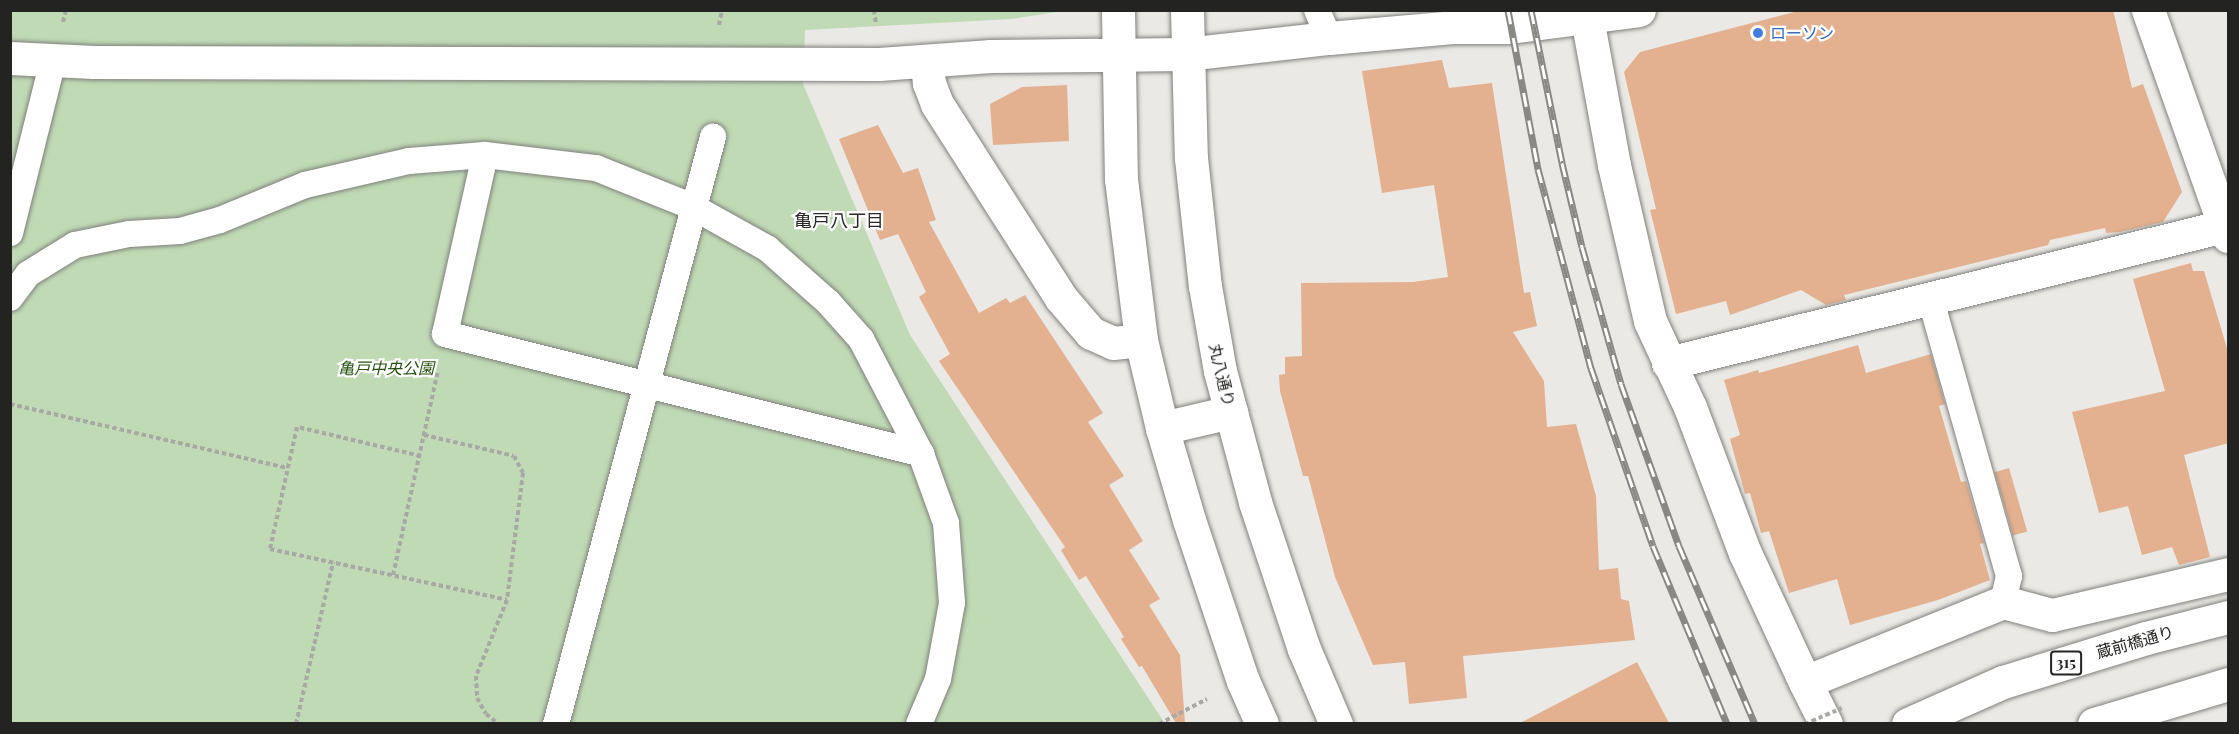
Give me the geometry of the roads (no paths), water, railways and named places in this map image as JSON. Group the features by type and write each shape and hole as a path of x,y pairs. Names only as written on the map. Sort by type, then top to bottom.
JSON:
{"street":[{"path":"1118,10 1117,53 1122,179 1141,340 1162,428 1192,530 1243,681 1262,723"},
{"name":"丸八通り","path":"1187,10 1186,54 1191,158 1205,286 1220,371 1255,501 1284,590 1304,649 1336,723"},
{"path":"10,58 710,64 927,62 991,56 1186,54 1323,24 1510,27 1571,16 1638,10"},
{"path":"1668,363 1930,297 2227,229 2148,10"},
{"path":"1571,16 1614,165 1647,310 1668,363 1690,407 1745,553 1805,682 1834,716"},
{"path":"927,62 929,83 937,104 1061,298 1091,333 1113,343 1141,340"},
{"path":"1162,428 1231,412"},
{"path":"1805,682 2003,602 2052,615 2229,574"},
{"name":"蔵前橋通り","path":"1908,723 2003,682 2146,638 2229,617"},
{"path":"2094,723 2229,684"}],"lane":[{"path":"10,233 53,60"},
{"path":"556,723 713,137"},
{"path":"485,155 445,334 648,383 921,454"},
{"path":"10,298 28,274 75,245 129,234 180,231 220,220 305,184 410,161 485,155 596,168 693,207 768,249 828,302 861,339 921,454 946,523 952,603 938,680 920,723"},
{"path":"1930,297 2009,576 2003,602"}],"railway":[{"path":"1508,10 1538,169 1591,368 1653,546 1727,724"},
{"path":"1531,10 1562,163 1582,247 1621,384 1679,546 1755,724"}],"place":[{"name":"ローソン","path":"1758,33"}],"district":[{"name":"亀戸八丁目","path":"839,220"}],"park label":[{"name":"亀戸中央公園","path":"386,368"}]}
